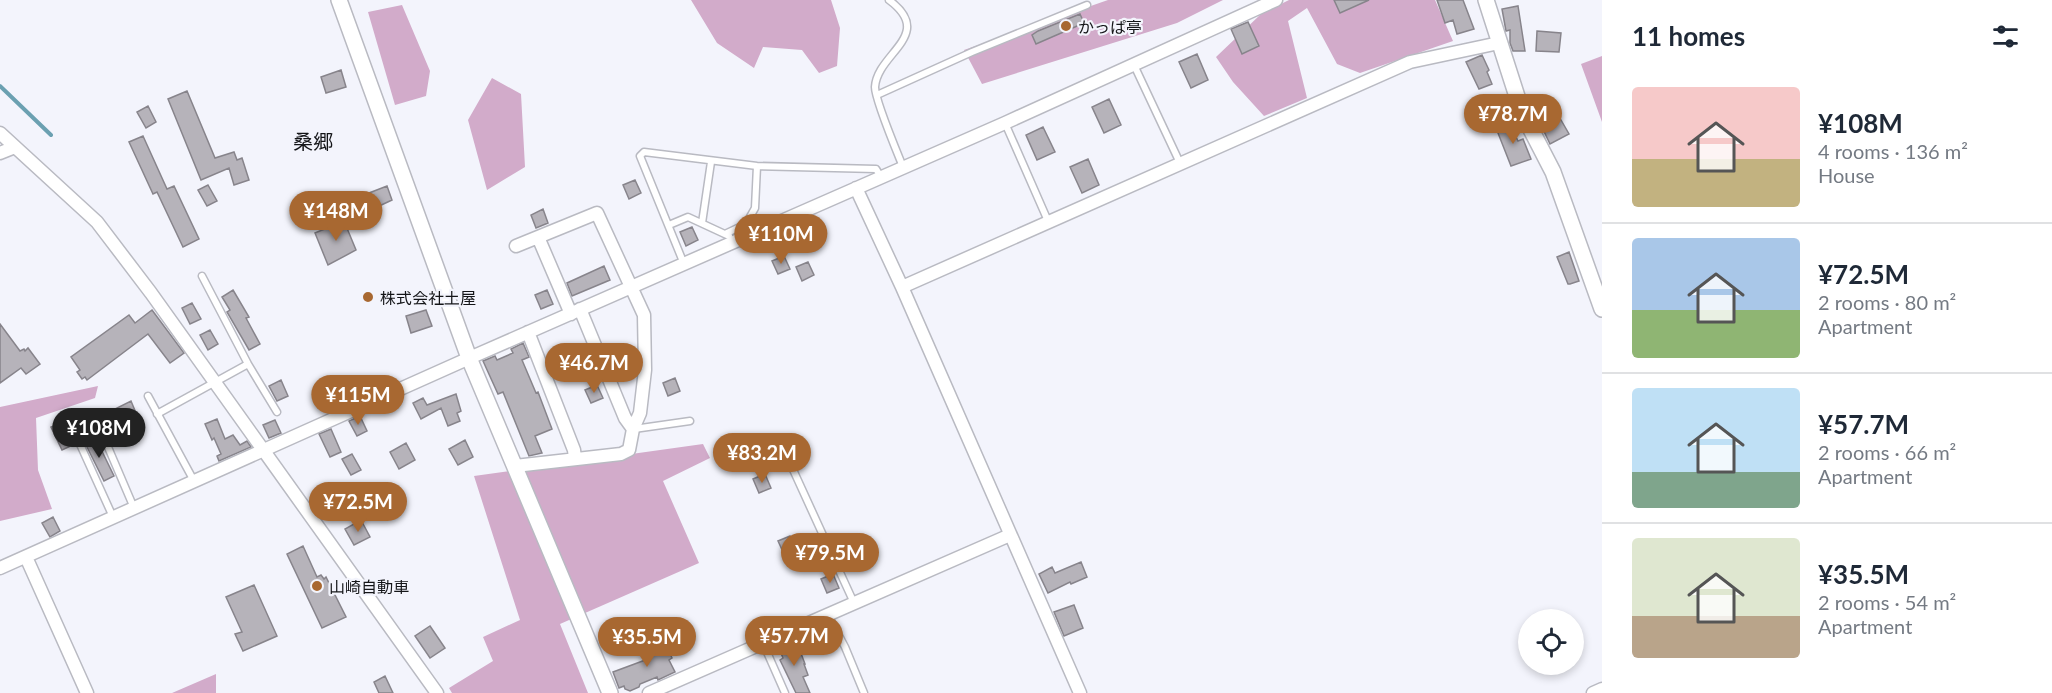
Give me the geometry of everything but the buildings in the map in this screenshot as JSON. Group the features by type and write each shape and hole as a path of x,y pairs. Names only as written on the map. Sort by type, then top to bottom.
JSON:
{"street":[{"path":"339,0 469,358 610,693"},
{"path":"0,568 469,358 1005,123 1276,0"},
{"path":"1486,0 1522,112 1553,172 1602,309"},
{"path":"902,287 1410,62 1499,42"},
{"path":"0,133 97,222 152,293 437,693"},
{"path":"0,153 15,147"},
{"path":"856,188 902,287 1080,693"},
{"path":"515,466 621,454 629,450 633,429 640,413 645,370 644,315 597,213 516,246"},
{"path":"538,237 576,311 625,418 633,429"},
{"path":"528,332 574,450 574,459"},
{"path":"649,693 1010,535"},
{"path":"26,557 87,693"},
{"path":"1593,693 1602,689"}],"lane":[{"path":"889,0 905,16 906,32 904,41 887,60 878,75 875,88 903,167"},
{"path":"877,95 972,52 1087,6"},
{"path":"1134,65 1180,163"},
{"path":"1005,123 1048,221"},
{"path":"684,264 640,156 644,152 757,166 876,169 882,177"},
{"path":"702,223 711,162"},
{"path":"725,234 746,224 755,208 757,166"},
{"path":"669,225 688,217 737,240"},
{"path":"202,276 248,364 277,412"},
{"path":"158,414 248,364"},
{"path":"148,396 194,482"},
{"path":"96,419 134,508"},
{"path":"633,429 690,421"},
{"path":"74,432 113,518"},
{"path":"790,463 854,603"},
{"path":"828,615 845,647 864,693"},
{"path":"763,643 785,693"}],"shaded area":[{"path":"691,0 831,0 840,28 837,66 819,73 802,50 763,47 754,68 717,43"},
{"path":"1108,0 1223,0 1177,23 982,84 964,50"},
{"path":"1289,0 1435,0 1453,41 1360,73 1337,64 1307,8 1288,21 1307,98 1264,116 1233,82 1216,57 1261,14"},
{"path":"402,5 430,71 426,96 395,105 368,12"},
{"path":"1602,56 1602,122 1581,64"},
{"path":"492,78 521,94 525,167 487,190 468,120"},
{"path":"98,386 95,398 36,418 38,470 52,509 0,521 0,407"},
{"path":"703,444 710,458 663,481 699,563 560,624 588,693 452,693 449,688 493,661 483,637 520,620 474,476"},
{"path":"216,674 216,693 172,693"}],"waterway":[{"path":"0,86 51,135"}],"place":[{"name":"かっぱ亭","path":"1066,26"},
{"name":"株式会社土屋","path":"368,297"},
{"name":"山崎自動車","path":"317,586"}],"district":[{"name":"桑郷","path":"313,141"}]}
